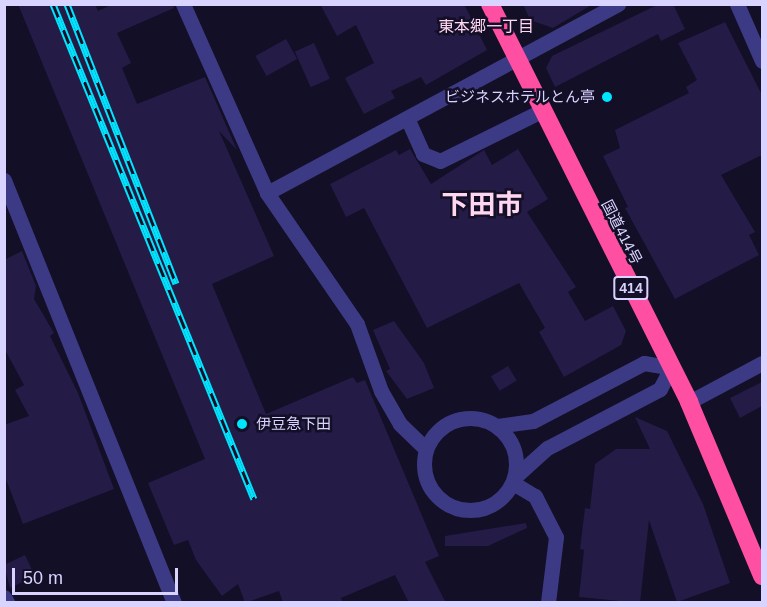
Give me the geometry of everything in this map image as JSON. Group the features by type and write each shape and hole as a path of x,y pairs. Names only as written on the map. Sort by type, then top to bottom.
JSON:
{"highway":[{"name":"国道414号","path":"490,4 541,111 689,402 762,576"}],"street":[{"path":"183,4 267,193 357,324 381,391 400,424 426,449"},
{"path":"267,193 408,120 618,4"},
{"path":"737,4 762,61"},
{"path":"408,120 423,154 440,161 541,111"},
{"path":"4,180 174,603"},
{"path":"645,363 671,368 660,389 547,448 514,479 503,498 488,507 471,511 453,508 438,499 428,484 423,467 426,449 440,429 462,418 474,418 497,426 533,421 645,363"},
{"path":"689,402 762,363"},
{"path":"497,426 514,448 514,479"},
{"path":"514,479 535,496 556,537 548,603"},
{"path":"4,597 7,603"}],"building":[{"path":"18,4 95,4 98,11 113,4 173,4 174,8 117,33 131,63 122,68 137,104 205,77 237,150 219,131 274,256 212,284 266,414 353,377 357,383 365,380 439,556 425,562 446,603 409,603 395,575 341,598 343,603 283,603 279,591 245,603 238,584 222,596 196,560 188,540 174,545 148,483 205,459"},
{"path":"320,4 464,4 487,50 426,85 421,77 391,91 395,98 364,114 345,78 374,63 356,25 337,36"},
{"path":"523,4 593,4 553,28 530,20"},
{"path":"659,4 673,4 685,29 661,41 658,34 555,87 546,68 552,56"},
{"path":"725,22 762,95 762,155 721,175 755,232 749,235 759,255 675,299 625,208 628,207 603,156 620,148 615,130 689,93 686,87 697,80 678,43"},
{"path":"286,39 297,59 267,76 255,56"},
{"path":"314,43 330,79 311,87 295,52"},
{"path":"410,149 431,184 484,150 492,165 518,149 548,199 527,212 576,287 568,292 585,321 613,306 626,331 621,345 564,377 539,332 545,328 519,283 427,328 364,208 346,217 330,184 396,150 399,155"},
{"path":"22,251 36,286 34,299 54,333 50,336 78,393 114,489 23,524 4,474 4,425 29,416 15,390 24,385 4,348 4,260"},
{"path":"394,321 424,363 434,388 407,399 386,371 390,369 373,330"},
{"path":"508,366 517,381 500,391 491,376"},
{"path":"762,382 762,406 740,418 730,398"},
{"path":"635,417 667,431 703,504 730,583 677,602 649,520 640,603 579,597 584,550 580,549 585,508 590,509 595,464 616,449 650,449"},
{"path":"526,523 527,528 488,546 445,546 445,536"},
{"path":"25,555 35,576 10,588 4,565"}],"railway":[{"path":"53,4 254,499"},
{"path":"67,4 176,284"}],"place":[{"name":"ビジネスホテルとん亭","path":"607,97"},
{"name":"伊豆急下田","path":"242,424"}],"district":[{"name":"東本郷一丁目","path":"486,27"},
{"name":"下田市","path":"482,206"}]}
